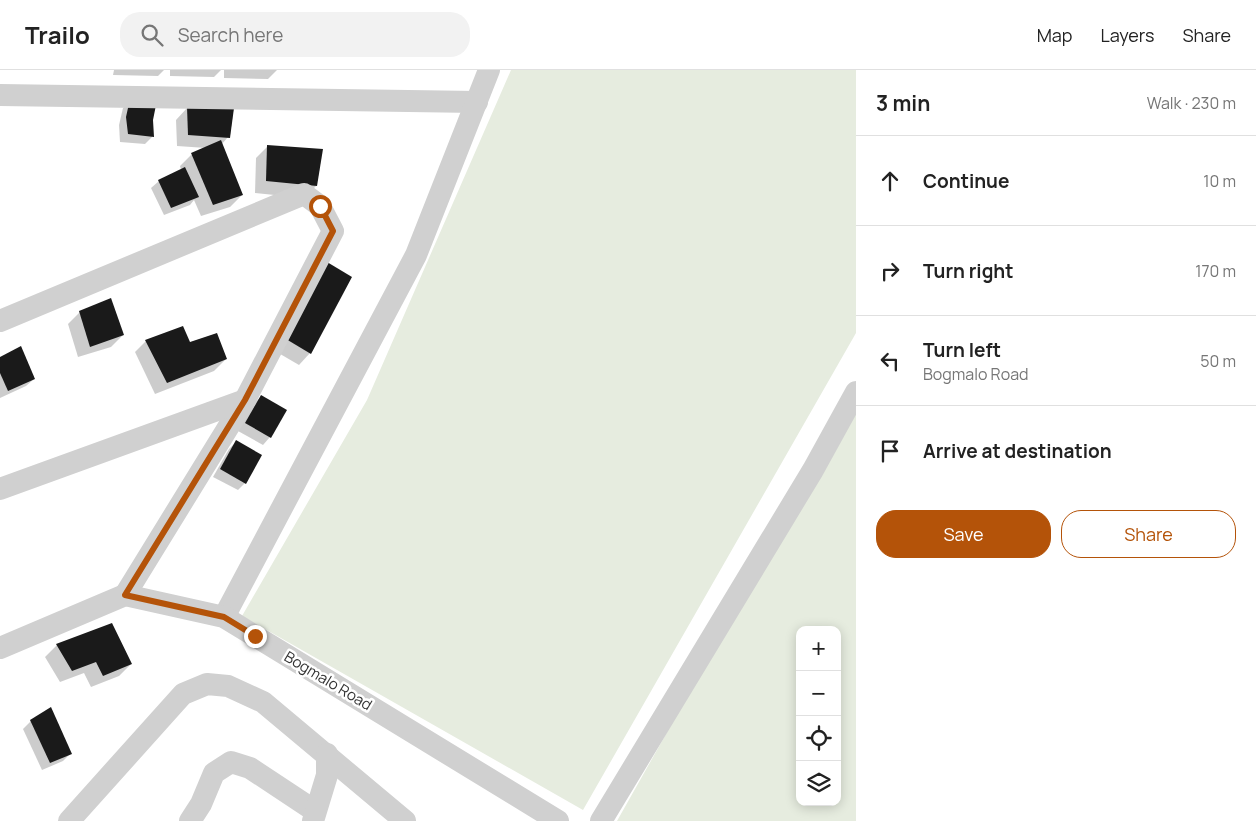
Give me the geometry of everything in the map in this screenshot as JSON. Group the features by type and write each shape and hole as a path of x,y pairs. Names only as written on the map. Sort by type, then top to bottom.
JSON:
{"street":[{"path":"224,617 416,255 489,70"},
{"path":"0,95 477,102"},
{"path":"0,321 304,194 320,206 333,231 245,400 125,595 0,648"},
{"path":"601,821 813,470 856,392"},
{"path":"0,489 245,400"},
{"name":"Bogmalo Road","path":"125,595 224,617 558,821"},
{"path":"68,821 182,694 207,684 228,686 263,702 327,754 404,821"},
{"path":"190,821 201,804 214,773 231,762 250,768 314,816 327,775 327,754"}],"shaded area":[{"path":"511,70 856,70 856,333 583,810 242,616 367,400"},
{"path":"856,397 856,821 617,821"}],"building":[{"path":"130,99 157,100 153,120 154,137 128,134 126,117"},
{"path":"187,107 234,108 230,138 188,135"},
{"path":"221,140 243,195 213,205 191,153"},
{"path":"267,145 323,149 317,186 266,181"},
{"path":"185,167 199,197 171,208 158,180"},
{"path":"327,262 352,277 311,354 286,339"},
{"path":"111,298 124,335 90,347 79,311"},
{"path":"183,326 190,342 217,333 227,359 167,383 145,340"},
{"path":"21,346 35,379 8,391 0,373 0,357"},
{"path":"261,395 287,410 271,438 245,423"},
{"path":"236,440 262,455 246,484 220,469"},
{"path":"112,623 132,664 103,676 96,662 72,671 56,644"},
{"path":"51,707 72,754 50,763 30,720"}],"route":[{"path":"255,636 224,617 125,595 245,400 333,231 320,206"}]}
